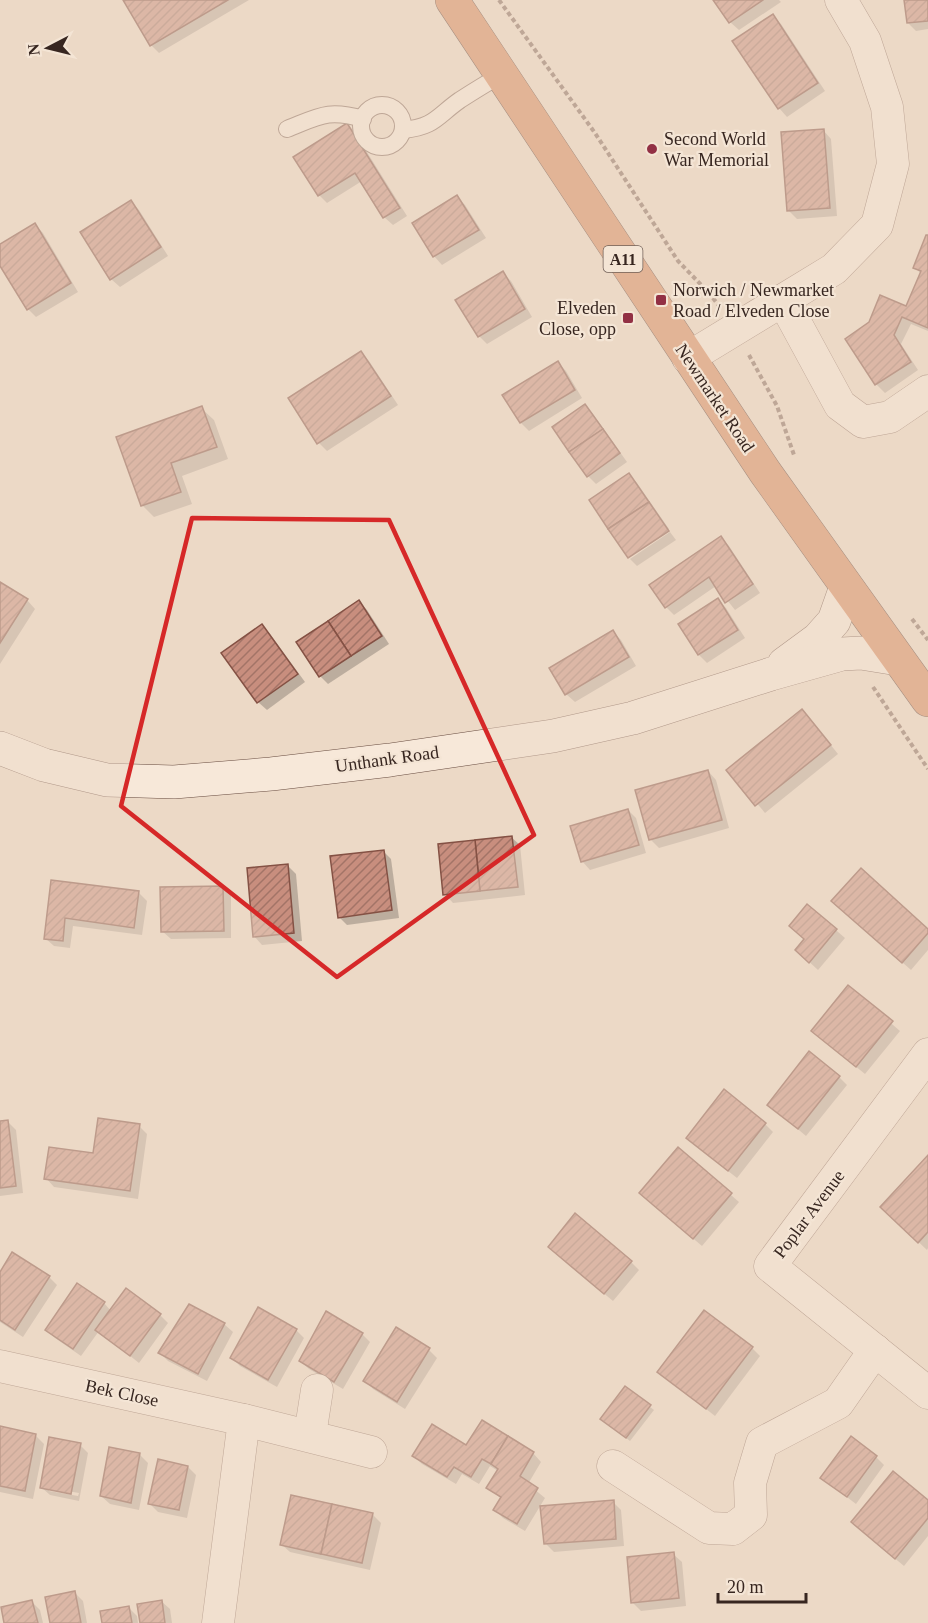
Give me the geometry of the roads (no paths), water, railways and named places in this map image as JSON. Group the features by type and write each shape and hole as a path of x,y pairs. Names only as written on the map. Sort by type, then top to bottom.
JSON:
{"highway":[{"name":"Newmarket Road","path":"452,0 688,358 846,587 928,700"}],"street":[{"path":"688,358 834,269 878,225 893,164 887,107 865,41 841,0"},
{"path":"783,300 840,405 863,422 890,417 928,391"},
{"name":"Unthank Road","path":"771,674 818,639 834,621 846,587"},
{"name":"Unthank Road","path":"0,748 44,765 107,780 174,782 271,774 553,736 633,718 842,654 861,653 898,659"},
{"name":"Poplar Avenue","path":"928,1053 770,1266 928,1393"},
{"path":"613,1466 709,1527 733,1529 751,1515 750,1483 762,1443 838,1403 875,1350"},
{"name":"Bek Close","path":"0,1366 310,1435 371,1452"},
{"path":"310,1435 317,1390"},
{"path":"218,1623 244,1420"}],"lane":[{"path":"403,130 429,125 461,99 501,75"},
{"path":"375,106 390,106 401,115 403,130 397,141 386,147 379,147 363,136 361,129 363,119 375,106"},
{"path":"287,129 329,113 363,119"}],"place":[{"name":"Second World War Memorial","path":"652,149"},
{"name":"Norwich / Newmarket Road / Elveden Close","path":"661,300"},
{"name":"Elveden Close, opp","path":"628,318"}]}
